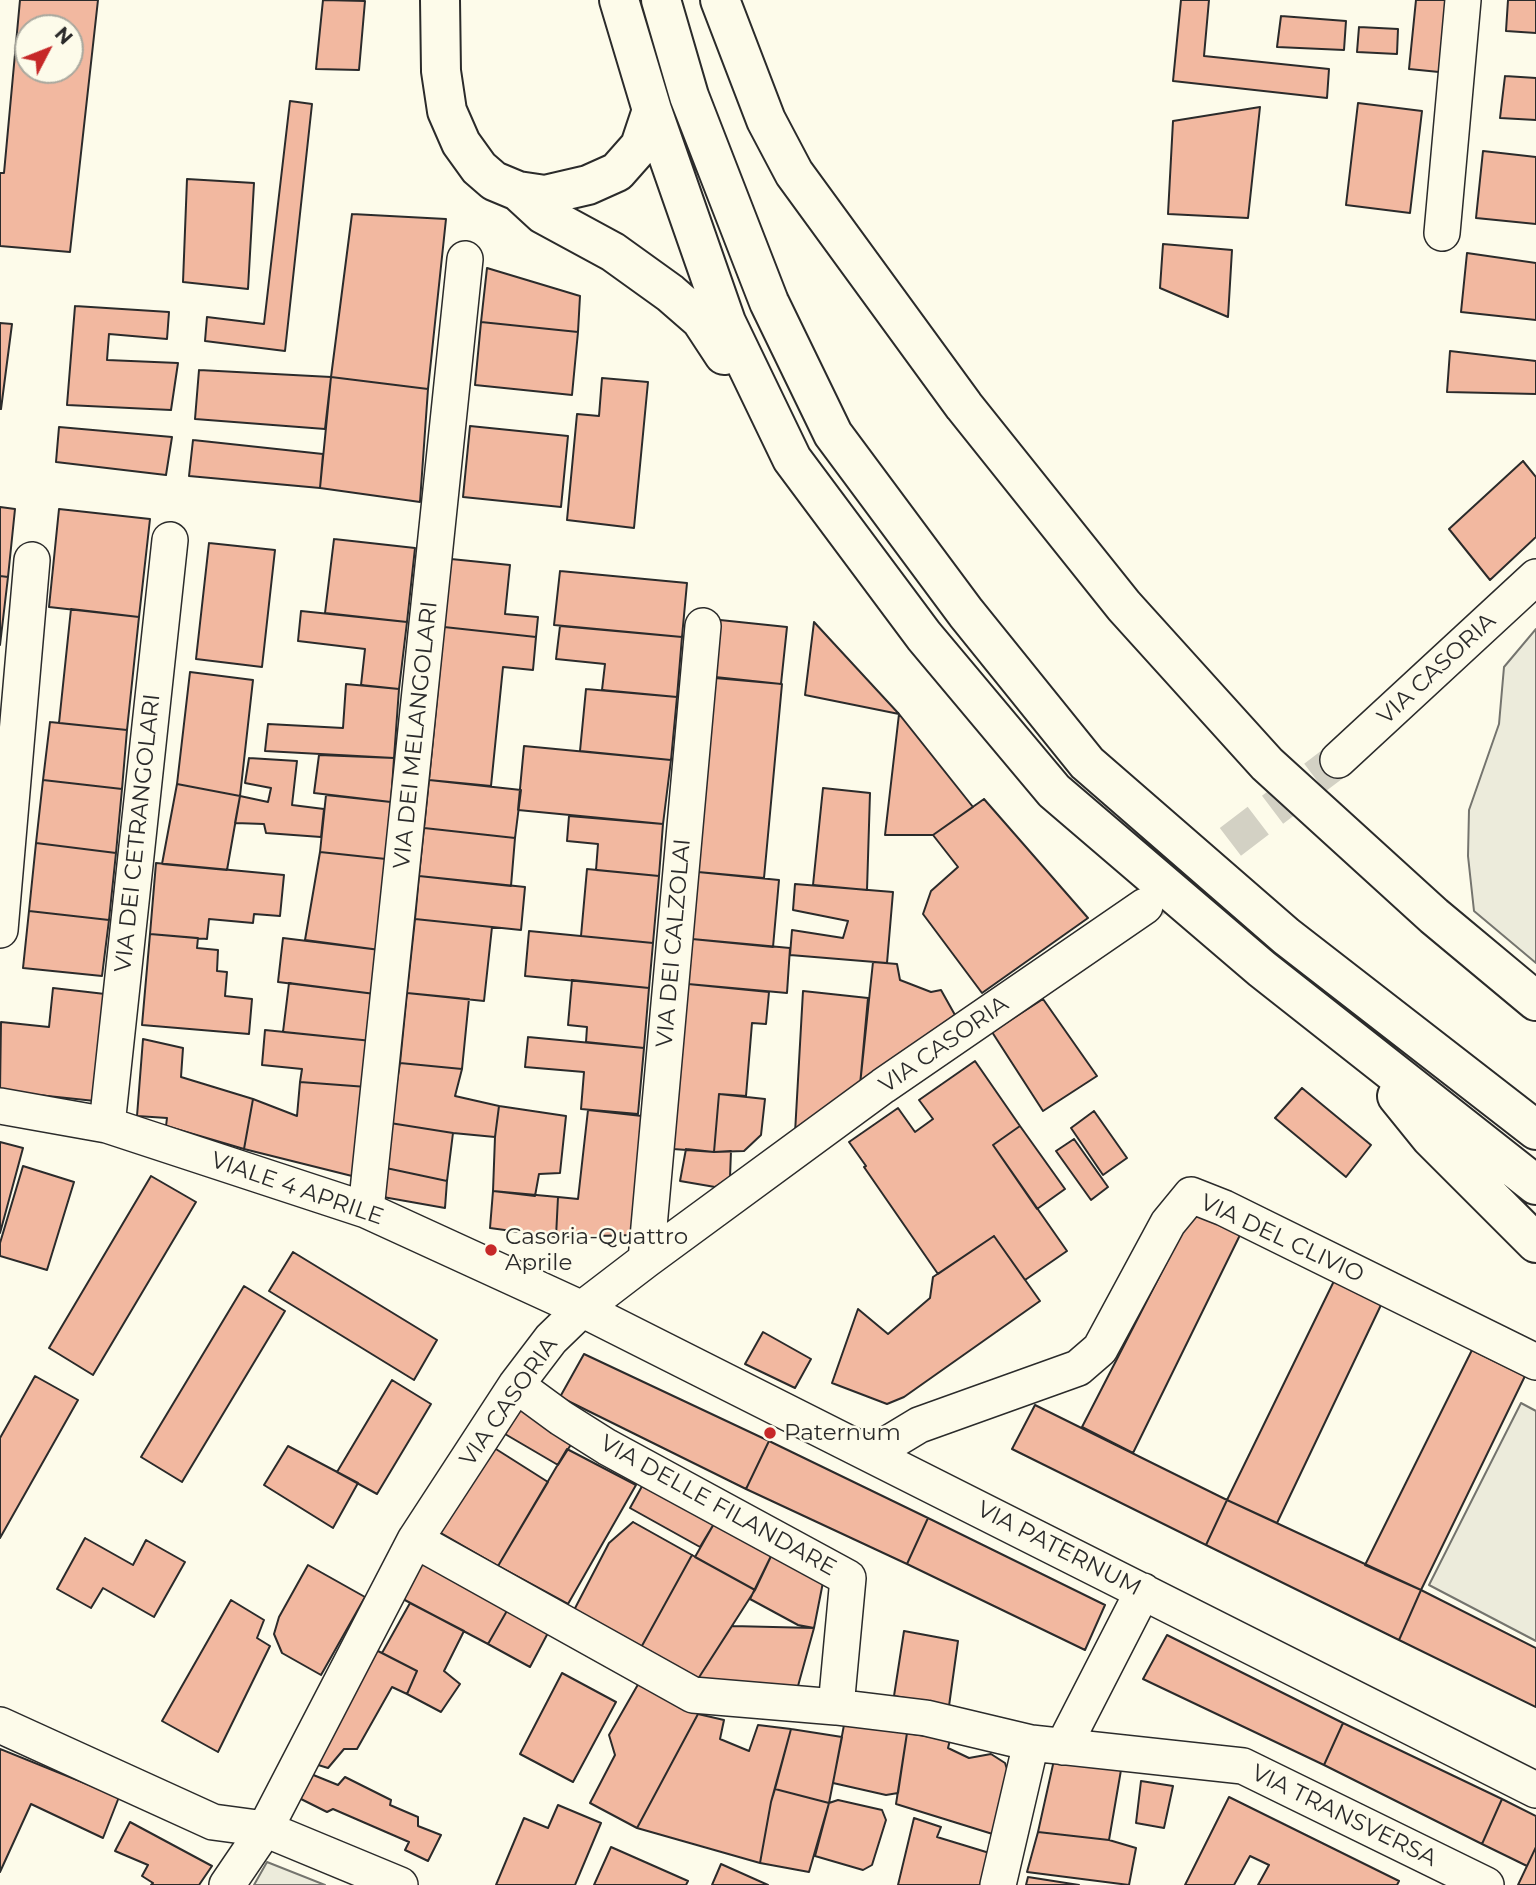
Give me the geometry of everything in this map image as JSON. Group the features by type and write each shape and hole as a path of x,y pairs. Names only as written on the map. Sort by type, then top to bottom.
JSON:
{"highway":[{"path":"440,0 441,71 447,111 461,143 479,168 494,181 518,191 545,195 588,185 617,172 640,146 652,110"},
{"path":"619,0 652,110 726,322 792,459 916,625 1054,791 1262,970 1536,1185"},
{"path":"661,0 689,96 769,302 833,434 966,613 1087,762 1286,936 1536,1130"},
{"path":"720,0 766,120 794,173 964,405 1115,595 1267,764 1433,916 1536,1001"},
{"path":"518,191 543,214 613,252 670,293 701,320 725,356 767,406"},
{"path":"1354,1043 1432,1138 1536,1243"}],"street":[{"path":"1442,233 1463,0"},
{"name":"VIA DEI MELANGOLARI","path":"366,1210 465,259"},
{"name":"VIA DEI CETRANGOLARI","path":"107,1125 170,540"},
{"path":"0,930 9,704 32,560"},
{"name":"VIA CASORIA","path":"1338,760 1536,578"},
{"name":"VIA DEI CALZOLAI","path":"646,1260 703,626"},
{"name":"VIA CASORIA","path":"227,1885 265,1829 415,1541 516,1385 551,1339 582,1309 646,1260 883,1086 1145,906"},
{"name":"VIALE 4 APRILE","path":"0,1106 107,1125 366,1210 582,1309"},
{"name":"VIA DEL CLIVIO","path":"871,1454 919,1425 1078,1368 1100,1349 1168,1223 1191,1195 1224,1208 1536,1362"},
{"name":"VIA PATERNUM","path":"582,1309 1536,1790"},
{"name":"VIA DELLE FILANDARE","path":"516,1385 607,1447 848,1578 836,1707"},
{"path":"415,1541 693,1695 836,1707 926,1718 1047,1745"},
{"path":"998,1885 1047,1745 1143,1591"},
{"path":"0,1725 213,1822 265,1829 400,1885"},
{"name":"VIA TRANSVERSA","path":"1047,1745 1243,1766 1486,1885"}],"shaded area":[{"path":"1536,629 1536,963 1474,911 1468,856 1469,810 1499,724 1504,667"},
{"path":"1521,1403 1536,1411 1536,1641 1429,1585"},
{"path":"267,1862 325,1885 254,1885"}],"building":[{"path":"20,0 98,0 70,252 0,246 0,173 4,173 14,65 14,84 84,84 84,14 19,14"},
{"path":"323,0 365,1 359,70 316,69"},
{"path":"1181,0 1209,0 1204,56 1329,69 1327,98 1173,81"},
{"path":"1416,0 1446,0 1439,72 1409,69"},
{"path":"1508,0 1536,0 1536,33 1506,31"},
{"path":"1281,16 1346,21 1344,50 1277,47"},
{"path":"1359,27 1398,29 1397,54 1357,52"},
{"path":"1505,76 1536,78 1536,120 1500,118"},
{"path":"290,101 312,104 285,351 205,341 207,317 264,324"},
{"path":"1358,103 1422,111 1410,213 1346,205"},
{"path":"1260,107 1248,218 1168,214 1173,121"},
{"path":"1483,151 1536,157 1536,224 1476,218"},
{"path":"187,179 254,183 248,289 183,282"},
{"path":"352,214 446,219 428,389 331,377"},
{"path":"1163,244 1232,250 1228,317 1160,288"},
{"path":"1467,253 1536,263 1536,320 1461,312"},
{"path":"487,268 580,296 578,332 481,322"},
{"path":"75,306 169,312 167,339 109,334 107,360 178,363 171,410 67,405"},
{"path":"481,322 578,332 572,395 475,385"},
{"path":"0,323 12,324 1,409 0,409"},
{"path":"1450,351 1536,361 1536,394 1447,392"},
{"path":"199,370 331,377 325,429 195,419"},
{"path":"331,377 428,389 420,502 320,488"},
{"path":"602,378 648,382 634,528 567,520 577,414 599,416"},
{"path":"470,426 568,436 561,507 463,497"},
{"path":"59,427 172,437 166,475 56,462"},
{"path":"193,440 323,454 320,488 189,476"},
{"path":"1523,461 1536,477 1536,537 1490,580 1449,529"},
{"path":"0,507 15,509 8,577 0,576"},
{"path":"59,509 150,519 139,617 49,607"},
{"path":"334,539 415,548 407,622 325,613"},
{"path":"209,543 275,550 262,667 196,659"},
{"path":"451,559 510,565 505,614 538,617 536,637 444,627"},
{"path":"560,571 687,583 682,637 554,625"},
{"path":"0,576 8,577 0,645"},
{"path":"71,609 139,617 127,730 59,723"},
{"path":"301,611 407,622 399,689 361,685 365,649 298,641"},
{"path":"720,620 787,627 781,684 715,677"},
{"path":"814,622 899,714 805,695"},
{"path":"560,626 682,637 677,697 602,690 605,664 556,659"},
{"path":"444,627 536,637 533,670 503,667 491,786 429,780"},
{"path":"190,672 253,680 240,796 177,784"},
{"path":"715,678 782,684 764,878 698,872"},
{"path":"346,684 399,689 394,758 265,751 268,724 343,728"},
{"path":"586,689 677,697 671,760 580,751"},
{"path":"899,714 973,807 933,835 885,835"},
{"path":"50,722 127,730 122,789 43,780"},
{"path":"524,746 671,760 663,824 518,810"},
{"path":"319,755 394,758 391,802 314,793"},
{"path":"249,758 297,761 292,805 324,809 321,837 266,833 264,824 235,823 240,796 268,802 271,788 245,783"},
{"path":"43,780 122,789 116,853 36,843"},
{"path":"429,780 521,790 515,838 424,828"},
{"path":"177,784 240,796 227,870 162,864"},
{"path":"823,788 870,793 867,890 813,885"},
{"path":"326,795 391,802 386,859 320,852"},
{"path":"984,799 1088,918 982,993 923,914 931,891 958,867 933,835"},
{"path":"569,816 663,824 659,876 596,870 598,844 567,841"},
{"path":"424,828 515,838 511,886 419,876"},
{"path":"36,843 116,853 109,920 29,911"},
{"path":"320,852 386,859 380,950 305,940"},
{"path":"156,863 284,875 280,916 254,914 253,923 209,919 207,939 150,934"},
{"path":"587,869 659,876 653,943 581,936"},
{"path":"698,872 779,880 773,947 692,939"},
{"path":"419,876 525,887 521,930 415,919"},
{"path":"795,884 893,892 887,963 790,955 792,930 843,938 848,921 793,910"},
{"path":"29,911 109,920 102,976 23,968"},
{"path":"415,919 492,927 484,1001 407,993"},
{"path":"529,931 653,943 649,988 525,976"},
{"path":"150,934 198,938 197,948 218,950 217,971 227,972 225,996 252,999 249,1034 142,1025"},
{"path":"283,938 380,950 375,994 278,982"},
{"path":"692,939 790,948 787,993 688,984"},
{"path":"873,962 897,964 900,980 931,992 941,990 955,1015 860,1085"},
{"path":"572,980 649,988 644,1048 586,1042 587,1027 568,1025"},
{"path":"289,983 375,994 372,1041 283,1032"},
{"path":"688,984 769,992 766,1024 752,1023 746,1096 719,1094 714,1152 673,1149"},
{"path":"53,988 105,994 95,1101 0,1091 1,1022 49,1027"},
{"path":"803,991 868,998 860,1085 795,1133"},
{"path":"407,993 469,999 462,1069 400,1063"},
{"path":"1043,999 1097,1076 1043,1111 992,1032"},
{"path":"265,1030 372,1041 367,1087 300,1082 302,1069 262,1065"},
{"path":"528,1037 644,1048 638,1114 581,1109 584,1072 525,1067"},
{"path":"143,1039 183,1048 181,1077 253,1099 244,1149 166,1126 167,1118 137,1116"},
{"path":"975,1061 1020,1126 993,1145 1067,1251 1025,1280 994,1236 938,1274 849,1142 898,1108 915,1132 933,1119 919,1100"},
{"path":"400,1063 462,1069 455,1096 499,1106 495,1137 390,1123"},
{"path":"300,1082 367,1087 356,1177 244,1149 253,1099 297,1116"},
{"path":"1302,1088 1371,1145 1346,1177 1275,1118"},
{"path":"719,1094 765,1099 761,1135 744,1151 714,1152"},
{"path":"499,1106 566,1116 560,1173 539,1174 535,1196 493,1191"},
{"path":"588,1110 642,1116 636,1235 556,1237 558,1197 578,1199"},
{"path":"1094,1111 1127,1158 1103,1175 1071,1128"},
{"path":"390,1123 453,1133 447,1181 386,1168"},
{"path":"1020,1126 1065,1189 1037,1209 993,1145"},
{"path":"1074,1139 1108,1187 1091,1200 1056,1151"},
{"path":"0,1142 23,1148 0,1233"},
{"path":"686,1149 731,1151 730,1177 715,1187 680,1181"},
{"path":"23,1166 74,1182 47,1270 0,1256 0,1243"},
{"path":"386,1168 447,1181 445,1208 383,1197"},
{"path":"151,1176 196,1202 93,1375 49,1348"},
{"path":"493,1191 558,1197 556,1237 490,1228"},
{"path":"1193,1211 1241,1233 1133,1453 1082,1427"},
{"path":"994,1236 1040,1301 904,1397 887,1404 832,1383 858,1309 888,1334 930,1298 933,1277"},
{"path":"293,1252 437,1340 414,1380 269,1291"},
{"path":"1334,1281 1381,1305 1277,1523 1227,1500"},
{"path":"244,1286 285,1311 182,1482 141,1457"},
{"path":"763,1332 811,1359 795,1388 745,1364"},
{"path":"1472,1350 1525,1376 1421,1590 1365,1565"},
{"path":"584,1354 769,1441 746,1489 560,1397"},
{"path":"35,1376 78,1400 0,1538 0,1438"},
{"path":"392,1380 431,1404 377,1494 337,1472"},
{"path":"525,1400 577,1435 558,1465 505,1434"},
{"path":"1035,1405 1227,1500 1206,1545 1012,1449"},
{"path":"769,1441 928,1518 907,1564 746,1489"},
{"path":"488,1444 548,1482 498,1566 434,1529"},
{"path":"288,1446 358,1483 333,1528 264,1485"},
{"path":"567,1449 636,1485 568,1604 498,1566"},
{"path":"646,1479 718,1517 700,1547 630,1508"},
{"path":"1227,1500 1421,1590 1399,1640 1206,1545"},
{"path":"928,1518 1105,1605 1085,1650 907,1564"},
{"path":"633,1522 692,1555 638,1653 572,1614 609,1543"},
{"path":"715,1522 774,1550 755,1590 695,1557"},
{"path":"85,1538 133,1565 146,1540 185,1562 154,1617 103,1588 91,1608 57,1589"},
{"path":"774,1550 825,1572 814,1628 798,1625 750,1599"},
{"path":"424,1555 508,1609 488,1644 401,1598"},
{"path":"692,1555 755,1590 696,1682 638,1653"},
{"path":"308,1565 365,1597 321,1675 282,1653 274,1634 279,1617"},
{"path":"1421,1590 1536,1648 1536,1707 1399,1640"},
{"path":"231,1600 264,1620 257,1638 270,1646 218,1752 162,1721"},
{"path":"410,1603 464,1631 444,1671 460,1684 441,1712 407,1694 417,1671 382,1653"},
{"path":"508,1609 549,1631 530,1667 488,1644"},
{"path":"732,1626 814,1628 798,1686 696,1682"},
{"path":"904,1631 958,1641 949,1706 894,1696"},
{"path":"1167,1635 1343,1723 1324,1765 1143,1679"},
{"path":"376,1650 417,1671 407,1694 392,1687 357,1749 344,1749 328,1768 315,1764"},
{"path":"562,1673 616,1702 573,1782 520,1754"},
{"path":"640,1681 698,1714 637,1828 590,1803 615,1755 609,1735"},
{"path":"698,1714 724,1720 720,1739 749,1751 758,1725 791,1729 771,1802 760,1863 637,1828"},
{"path":"1343,1723 1502,1799 1482,1844 1324,1765"},
{"path":"844,1725 907,1733 898,1793 886,1795 833,1783"},
{"path":"791,1729 842,1737 829,1803 775,1789"},
{"path":"907,1733 950,1740 948,1748 969,1758 991,1754 1005,1763 1009,1775 999,1836 896,1804"},
{"path":"0,1749 119,1797 103,1838 31,1804 0,1872"},
{"path":"1054,1760 1121,1770 1109,1840 1038,1832"},
{"path":"306,1772 338,1785 345,1777 391,1800 390,1805 418,1817 418,1826 441,1835 428,1861 405,1850 409,1842 333,1809 327,1812 293,1795"},
{"path":"1141,1781 1173,1786 1164,1828 1136,1823"},
{"path":"775,1789 829,1803 809,1872 760,1863"},
{"path":"1229,1797 1399,1881 1397,1885 1258,1885 1269,1865 1250,1856 1234,1885 1185,1885"},
{"path":"1502,1799 1536,1816 1536,1847 1527,1866 1482,1844"},
{"path":"838,1800 882,1810 886,1820 872,1865 863,1870 815,1856 829,1803"},
{"path":"558,1805 601,1823 575,1885 496,1885 524,1818 548,1828"},
{"path":"914,1818 941,1827 937,1837 996,1855 988,1885 898,1885"},
{"path":"130,1822 212,1866 199,1885 151,1885 153,1883 142,1876 148,1865 115,1851"},
{"path":"1038,1832 1109,1840 1136,1848 1129,1885 1027,1872"},
{"path":"611,1847 688,1881 686,1885 594,1885"},
{"path":"1536,1847 1536,1885 1518,1885"},
{"path":"721,1864 768,1885 712,1885"},
{"path":"1028,1877 1079,1885 1026,1885"}],"tunnel":[{"path":"1146,906 1338,760"}],"place":[{"name":"Casoria-Quattro Aprile","path":"491,1250"},
{"name":"Paternum","path":"770,1433"}]}
